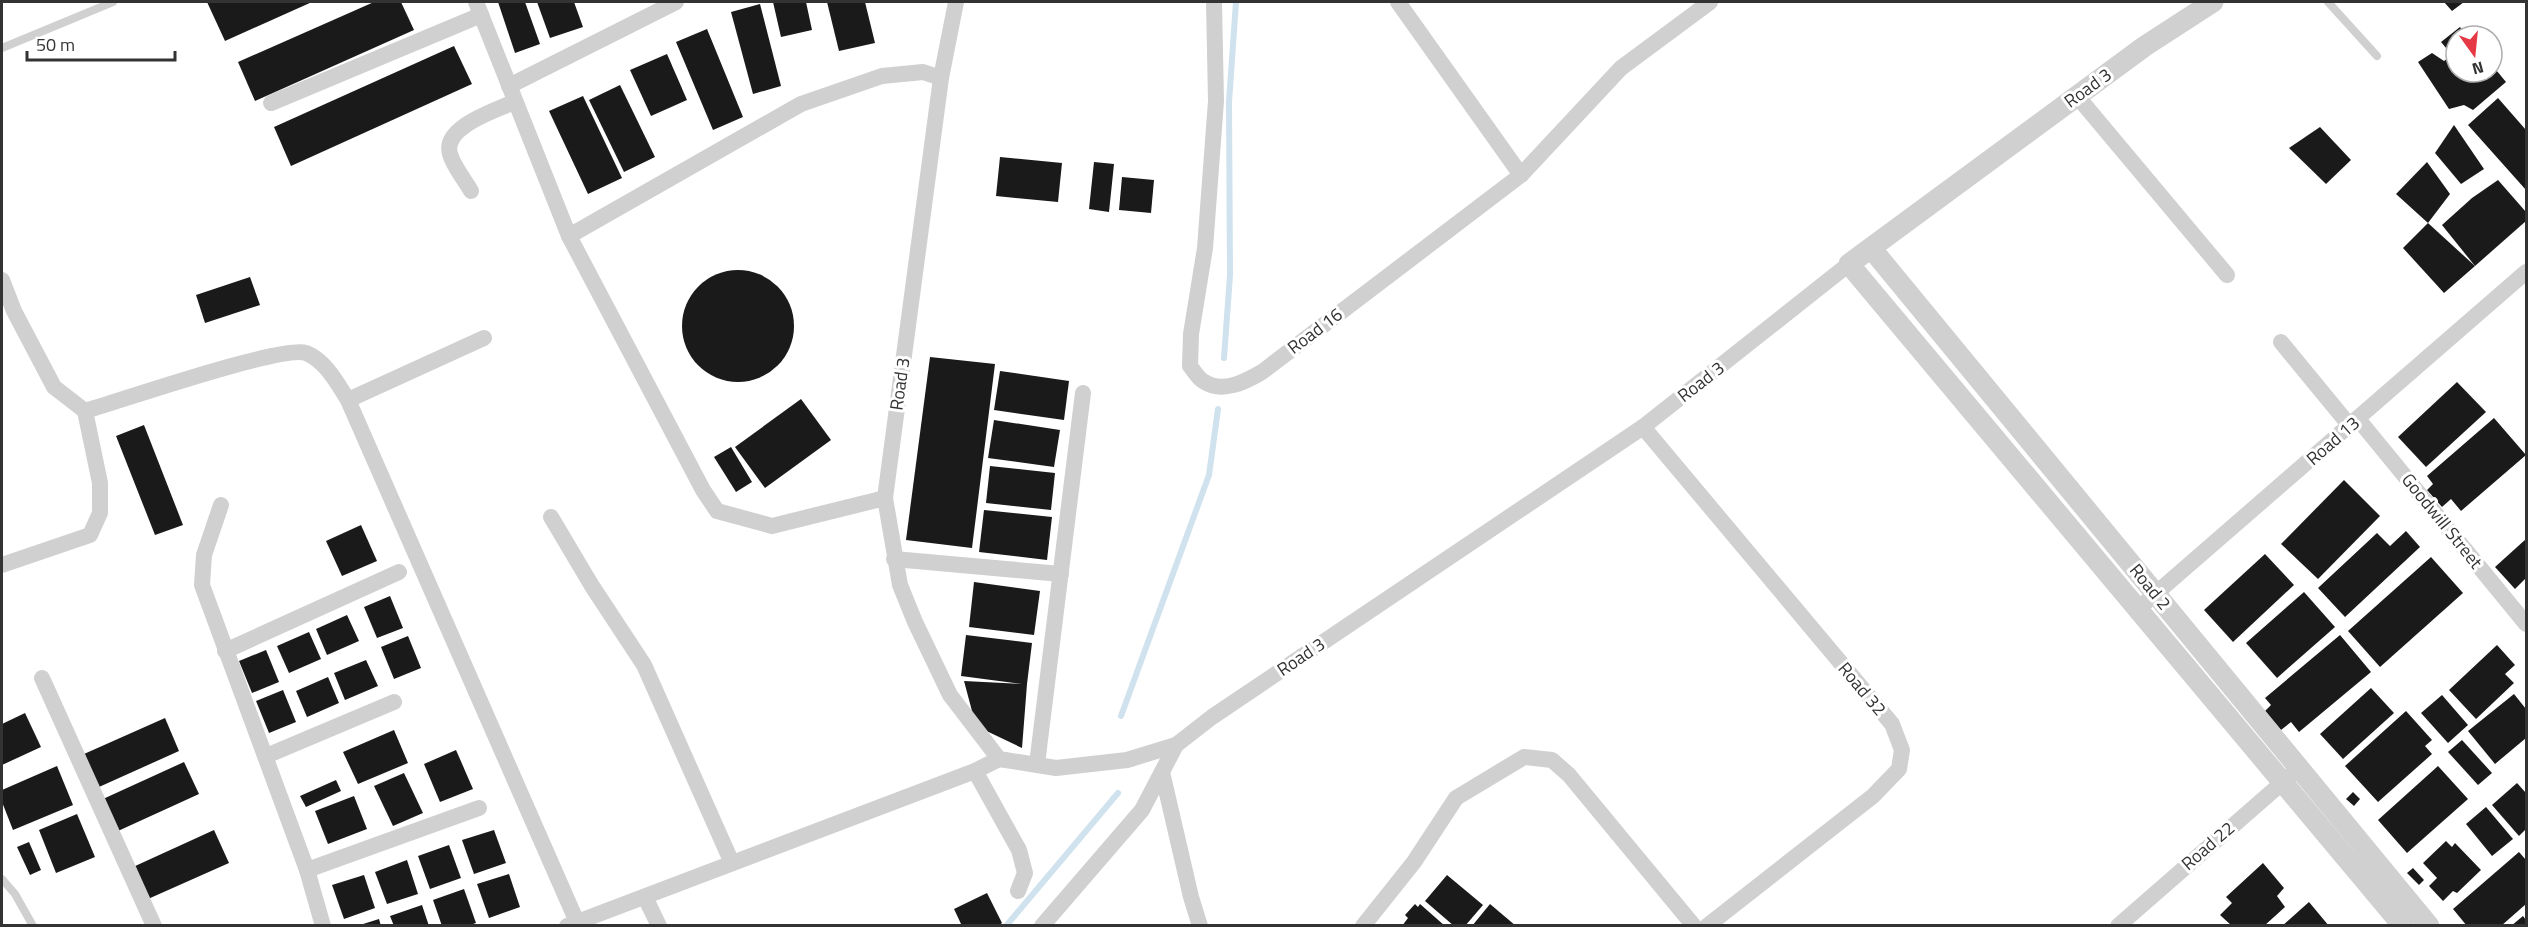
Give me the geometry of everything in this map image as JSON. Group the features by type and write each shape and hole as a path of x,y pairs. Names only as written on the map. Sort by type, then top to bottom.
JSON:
{"street":[{"path":"471,191 450,154 449,142 458,129 511,94 676,2"},
{"name":"Road 3","path":"956,2 941,78 885,498 900,585 950,695 999,759 1056,768 1127,760 1176,745 1212,717 1643,427 1849,264 2078,96 2213,2"},
{"name":"Road 16","path":"1214,2 1216,101 1205,248 1191,334 1190,366 1203,381 1220,387 1244,382 1262,372 1521,175 1621,68 1710,2"},
{"path":"1398,2 1521,175"},
{"path":"271,103 478,8 569,236 692,469 717,511 772,526 885,498"},
{"path":"569,236 801,104 882,76 923,72 941,78"},
{"path":"2078,96 2227,275"},
{"name":"Road 2","path":"1871,248 2155,594 2403,926"},
{"name":"Road 2","path":"1849,264 2138,609 2429,926"},
{"name":"Road 13","path":"2138,609 2526,272"},
{"path":"2,280 8,313 54,387 85,411 100,483 100,513 90,535 2,565"},
{"path":"348,400 484,338"},
{"name":"Goodwill Street","path":"2282,342 2526,624"},
{"path":"85,411 269,355 305,353 327,369 348,400 572,924 975,771 999,759"},
{"path":"1037,764 1083,393"},
{"name":"Road 32","path":"1643,427 1892,724 1902,750 1899,769 1873,796 1707,926"},
{"path":"220,505 201,572 205,598 266,756 307,870 323,926"},
{"path":"551,517 592,586 644,665 732,863"},
{"path":"894,559 1061,574"},
{"path":"225,651 399,572"},
{"path":"42,678 154,926"},
{"path":"266,756 394,702"},
{"path":"1042,926 1142,810 1176,745"},
{"path":"1363,926 1414,862 1456,798 1524,757 1552,760 1569,775 1694,926"},
{"path":"975,771 1019,850 1025,873 1018,891"},
{"path":"1162,772 1200,926"},
{"name":"Road 22","path":"2118,926 2291,775"},
{"path":"307,870 479,808"},
{"path":"645,897 659,926"}],"lane":[{"path":"2,48 113,2"},
{"path":"2328,2 2377,56"},
{"path":"2,879 15,894 33,926"}],"building":[{"path":"207,2 312,2 225,41"},
{"path":"374,2 401,2 414,30 255,101 238,62"},
{"path":"498,2 525,2 540,44 515,53"},
{"path":"537,2 574,2 583,27 550,38"},
{"path":"773,2 806,2 812,30 781,37"},
{"path":"827,2 865,2 875,43 839,51"},
{"path":"2444,2 2464,2 2452,11"},
{"path":"760,4 781,86 753,94 731,12"},
{"path":"707,29 743,117 713,130 676,42"},
{"path":"454,46 472,84 291,166 274,127"},
{"path":"2432,53 2444,61 2444,84 2504,84 2473,110 2464,105 2449,109 2418,62"},
{"path":"667,54 687,100 651,116 630,70"},
{"path":"620,85 655,157 624,172 589,100"},
{"path":"583,96 622,178 588,194 549,111"},
{"path":"2498,98 2526,130 2526,190 2468,125"},
{"path":"2454,125 2484,169 2461,184 2435,153"},
{"path":"2320,127 2351,160 2326,184 2289,148"},
{"path":"1000,157 1062,163 1058,202 996,196"},
{"path":"1094,162 1114,164 1109,212 1089,209"},
{"path":"2427,162 2450,194 2428,223 2396,194"},
{"path":"1122,177 1154,180 1151,213 1119,210"},
{"path":"2498,180 2526,212 2526,221 2475,266 2442,225 2472,198"},
{"path":"2428,223 2475,266 2444,293 2403,248"},
{"path":"738,270 759,274 777,287 790,305 794,326 790,347 777,365 759,378 738,382 717,378 699,365 686,347 682,326 686,305 699,287 717,274"},
{"path":"250,277 260,305 205,323 196,295"},
{"path":"930,357 995,364 972,548 906,540"},
{"path":"1000,371 1069,381 1064,420 994,410"},
{"path":"2457,382 2486,412 2426,467 2398,437"},
{"path":"801,399 831,440 765,488 735,447"},
{"path":"2494,418 2526,455 2461,511 2451,499 2442,507 2427,490 2433,484 2427,476"},
{"path":"994,420 1060,430 1054,467 988,458"},
{"path":"144,425 183,525 155,535 116,436"},
{"path":"731,447 752,482 736,492 714,457"},
{"path":"990,466 1055,473 1051,510 986,503"},
{"path":"2344,480 2380,516 2318,579 2281,544"},
{"path":"984,510 1052,517 1047,560 979,552"},
{"path":"361,525 377,561 342,576 326,541"},
{"path":"2406,531 2420,547 2345,617 2318,588 2377,533 2390,546"},
{"path":"2526,539 2526,578 2515,589 2495,567"},
{"path":"2265,554 2294,585 2233,642 2204,610"},
{"path":"2431,557 2463,593 2380,667 2348,631"},
{"path":"974,582 1040,591 1034,635 969,627"},
{"path":"2304,592 2335,627 2277,678 2246,643"},
{"path":"390,596 403,628 377,638 364,607"},
{"path":"347,615 359,641 327,655 316,629"},
{"path":"309,632 321,659 289,673 277,646"},
{"path":"966,635 1032,643 1022,748 976,726 964,681 1022,684 961,676"},
{"path":"2340,635 2371,672 2299,732 2291,722 2281,730 2265,711 2271,705 2265,698"},
{"path":"408,636 421,668 394,679 381,647"},
{"path":"2497,645 2515,665 2505,674 2514,683 2476,719 2449,690"},
{"path":"266,650 279,682 252,693 239,661"},
{"path":"366,660 378,686 345,700 334,673"},
{"path":"328,677 339,703 307,717 296,691"},
{"path":"2371,688 2394,713 2343,759 2320,734"},
{"path":"283,690 296,722 269,733 256,701"},
{"path":"2514,694 2526,709 2526,738 2495,764 2468,731"},
{"path":"2442,695 2468,725 2448,743 2421,713"},
{"path":"2406,711 2432,740 2425,746 2432,754 2378,802 2345,766"},
{"path":"25,713 41,747 2,765 2,724"},
{"path":"165,718 179,751 99,787 84,754"},
{"path":"394,730 408,763 358,784 343,752"},
{"path":"2462,740 2492,773 2478,785 2448,752"},
{"path":"456,750 473,789 440,802 424,764"},
{"path":"184,762 199,794 118,831 103,799"},
{"path":"57,766 73,805 13,830 2,802 2,790"},
{"path":"2438,766 2468,799 2407,853 2378,820"},
{"path":"404,773 423,813 393,826 374,786"},
{"path":"336,780 341,791 306,807 300,796"},
{"path":"2517,783 2526,793 2526,829 2519,836 2492,805"},
{"path":"2353,792 2360,799 2354,806 2346,799"},
{"path":"354,796 367,829 328,844 315,811"},
{"path":"2486,807 2513,839 2492,856 2466,824"},
{"path":"77,814 95,857 56,873 39,830"},
{"path":"214,830 229,863 148,899 133,867"},
{"path":"494,830 506,863 474,874 462,840"},
{"path":"2446,841 2452,847 2455,843 2481,870 2457,893 2453,891 2443,901 2429,886 2437,878 2423,863"},
{"path":"29,842 41,870 30,875 17,847"},
{"path":"449,845 461,878 430,889 418,856"},
{"path":"2519,852 2526,860 2526,904 2501,926 2467,926 2453,909"},
{"path":"407,860 418,894 387,904 375,872"},
{"path":"2263,863 2284,888 2277,896 2285,907 2264,926 2232,926 2220,915 2232,903 2226,897"},
{"path":"2413,868 2424,880 2419,885 2407,873"},
{"path":"509,874 520,907 489,918 477,884"},
{"path":"364,875 375,908 344,919 332,885"},
{"path":"1447,875 1483,905 1465,926 1454,926 1425,901"},
{"path":"464,889 476,923 467,926 442,926 433,900"},
{"path":"987,893 1002,923 998,926 962,926 954,909"},
{"path":"2309,902 2329,926 2282,926"},
{"path":"1415,904 1418,907 1420,904 1445,926 1402,926 1408,918 1405,915"},
{"path":"1490,904 1516,926 1472,926"},
{"path":"422,905 429,926 394,926 390,916"},
{"path":"2523,916 2526,926 2511,926"},
{"path":"379,919 381,926 360,926 360,925"}],"waterway":[{"path":"1224,358 1230,275 1229,102 1236,2"},
{"path":"1121,716 1209,475 1218,409"},
{"path":"1006,926 1118,793"}]}
